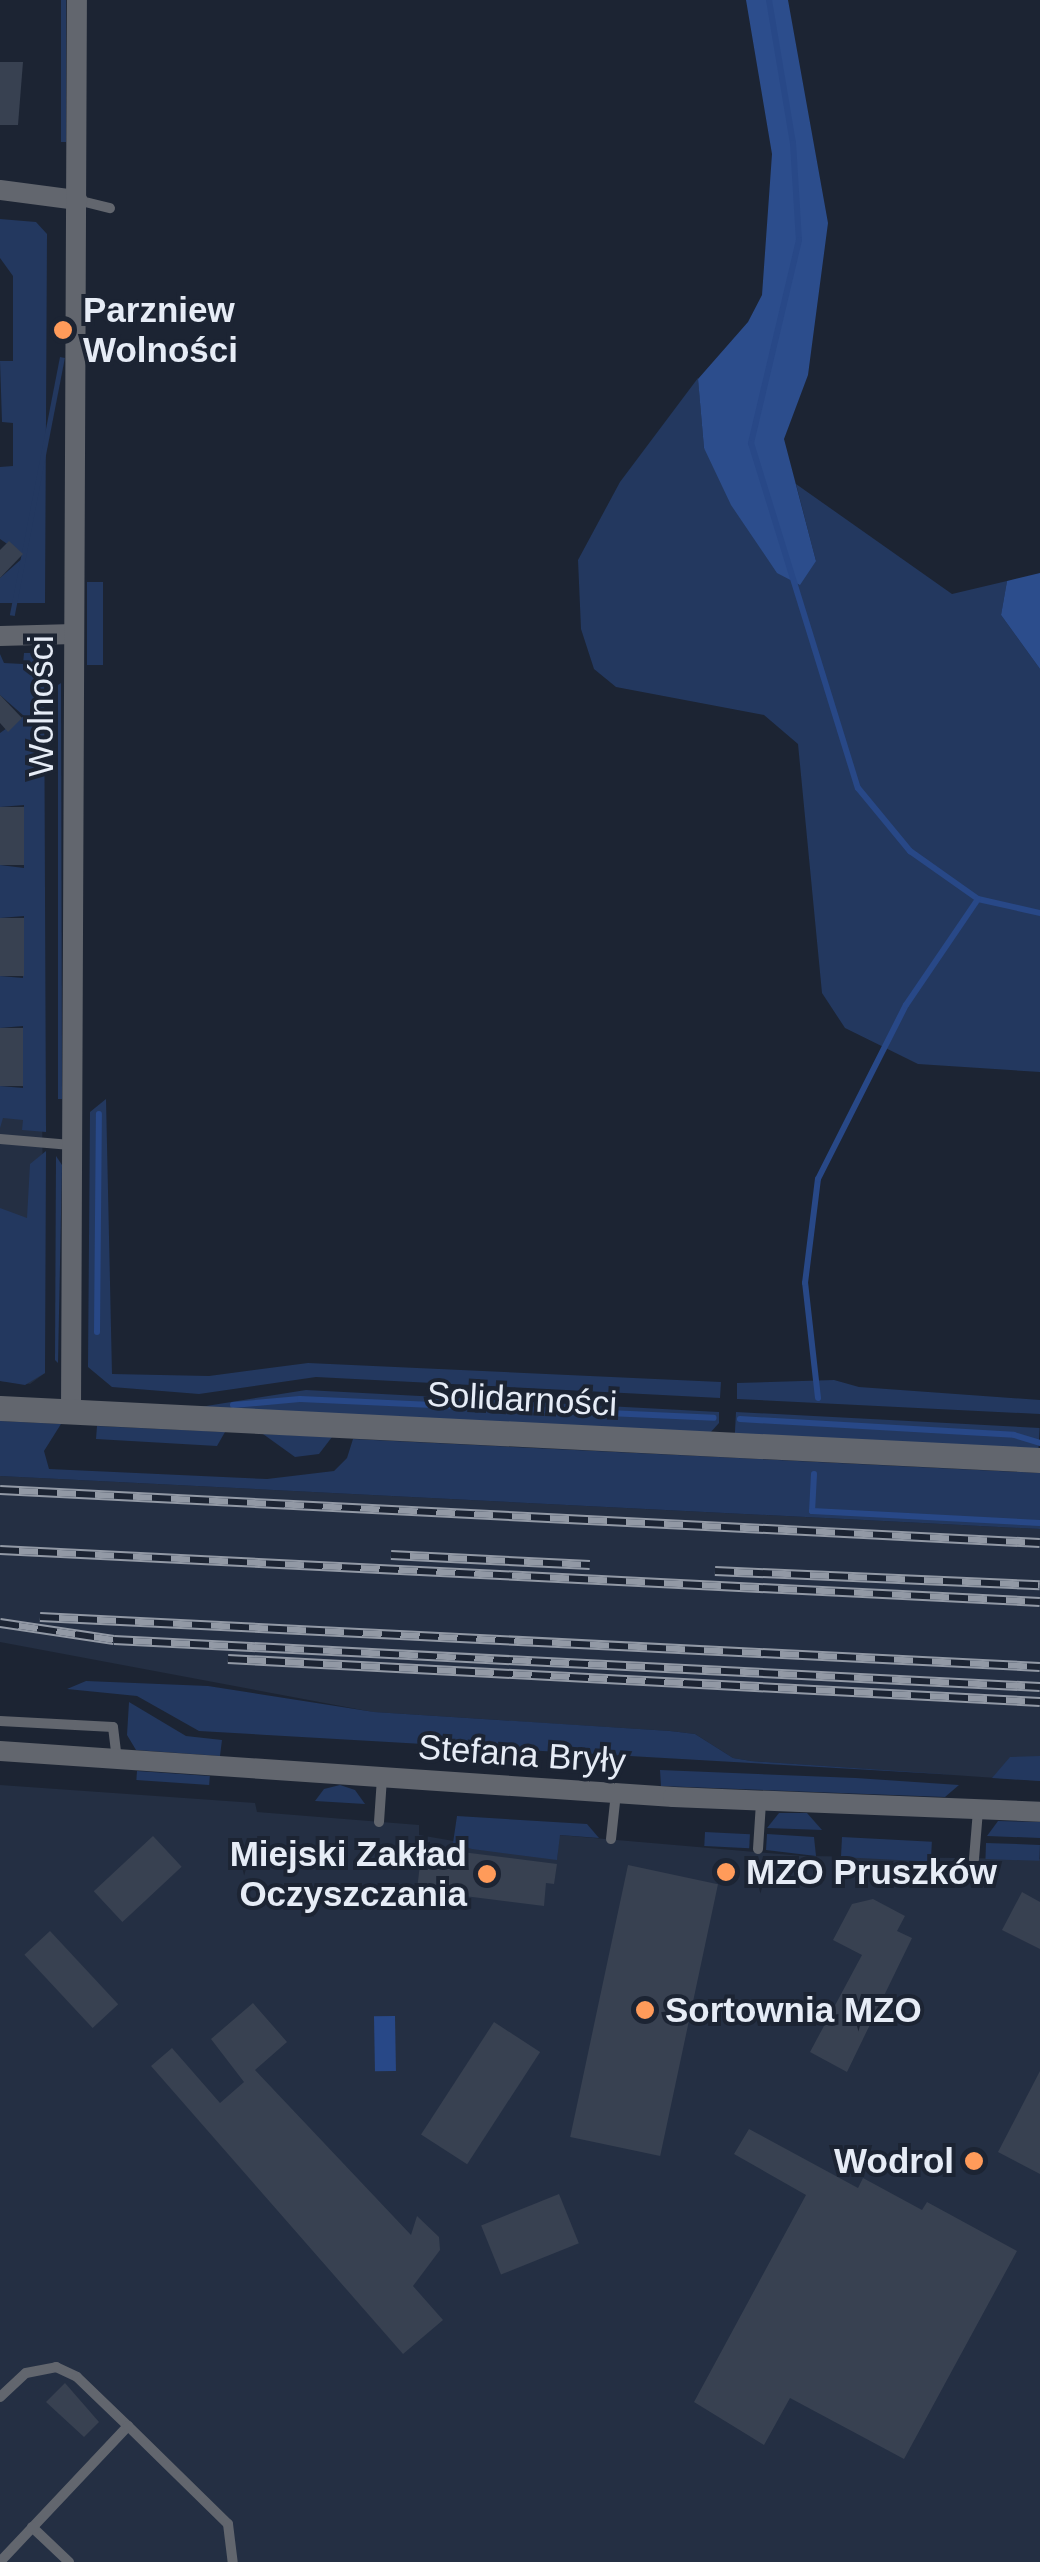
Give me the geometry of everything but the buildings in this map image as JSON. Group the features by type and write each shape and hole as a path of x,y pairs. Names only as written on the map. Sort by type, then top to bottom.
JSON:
{"street":[{"name":"Wolności","path":"71,1412 76,0"},
{"path":"0,190 77,200"},
{"path":"0,636 74,634"},
{"name":"Solidarności","path":"0,1408 1040,1460"},
{"name":"Stefana Bryły","path":"0,1751 616,1793 1040,1812"}],"lane":[{"path":"77,200 110,208"},
{"path":"0,1139 72,1145"},
{"path":"0,1721 113,1727 117,1760"},
{"path":"379,1822 382,1778"},
{"path":"611,1838 616,1793"},
{"path":"758,1850 762,1800"},
{"path":"974,1859 978,1809"},
{"path":"0,2397 26,2373 56,2367 77,2377 228,2524 232,2562"},
{"path":"0,2562 128,2426"},
{"path":"32,2527 69,2562"}],"shaded area":[{"path":"61,0 66,0 66,142 61,142"},
{"path":"746,0 788,0 828,223 808,375 784,439 816,561 800,585 777,573 731,505 704,448 698,379 748,322 762,295 772,154"},
{"path":"0,219 36,222 47,234 45,603 0,603 0,578 25,556 0,539 0,467 13,466 13,423 2,422 0,361 13,361 13,276 0,258"},
{"path":"60,357 65,358 15,616 10,615"},
{"path":"698,378 704,448 816,561 796,484 952,594 1007,581 1001,615 1040,669 1040,1072 918,1064 845,1028 822,993 798,744 764,715 616,687 594,669 581,629 578,560 620,482"},
{"path":"1040,573 1040,669 1001,615 1007,581"},
{"path":"87,582 103,582 103,665 87,665"},
{"path":"24,653 44,653 46,1132 22,1130 23,1120 3,1118 0,1128 0,1086 23,1088 23,1026 0,1028 0,976 23,978 24,916 0,918 0,865 24,868 24,805 0,807 0,733 24,716 0,695 0,654 4,663 23,664"},
{"path":"61,683 62,1099 58,1099 58,685"},
{"path":"106,1099 112,1374 209,1376 308,1363 721,1382 720,1398 316,1377 199,1394 112,1387 88,1367 90,1112"},
{"path":"0,1107 42,1109 45,1373 30,1384 0,1381"},
{"path":"46,1151 45,1373 25,1385 0,1381 0,1208 27,1218 30,1164"},
{"path":"56,1156 62,1165 58,1363 55,1360"},
{"path":"834,1380 859,1387 1040,1400 1040,1414 737,1399 737,1383"},
{"path":"306,1390 719,1412 719,1423 710,1433 200,1407"},
{"path":"736,1412 1040,1428 1038,1451 735,1435"},
{"path":"0,1421 61,1424 44,1451 49,1469 267,1479 334,1471 347,1458 353,1439 1040,1473 1040,1529 0,1476"},
{"path":"97,1426 225,1432 217,1446 96,1439"},
{"path":"263,1434 332,1437 319,1454 295,1457"},
{"path":"0,1476 1040,1529 1040,1781 751,1761 733,1758 695,1734 670,1731 373,1712 0,1642"},
{"path":"86,1681 208,1686 374,1712 670,1731 695,1734 733,1758 751,1761 958,1775 199,1731 137,1696 67,1689"},
{"path":"129,1702 186,1736 222,1740 220,1756 136,1750 127,1735"},
{"path":"1040,1756 1040,1781 992,1778 1010,1757"},
{"path":"660,1770 959,1785 945,1797 661,1786"},
{"path":"137,1771 210,1776 209,1785 136,1780"},
{"path":"0,1785 255,1803 257,1812 419,1825 419,1835 557,1859 559,1835 803,1856 1040,1859 1040,2562 0,2562"},
{"path":"340,1785 355,1790 365,1804 315,1801 324,1789"},
{"path":"779,1813 807,1813 822,1830 767,1828"},
{"path":"457,1816 587,1824 599,1838 560,1835 557,1860 472,1849 453,1843"},
{"path":"998,1821 1040,1822 1040,1838 987,1836"},
{"path":"705,1832 750,1834 749,1848 704,1846"},
{"path":"767,1834 814,1837 816,1856 766,1850"},
{"path":"842,1837 932,1842 931,1862 841,1857"},
{"path":"986,1843 1040,1845 1039,1861 985,1859"},
{"path":"374,2016 395,2016 396,2071 375,2071"}],"waterway":[{"path":"769,0 793,143 799,240 751,443 858,788 910,851 978,899 1040,913"},
{"path":"818,1398 805,1283 818,1179 906,1005 978,899"},
{"path":"97,1332 99,1114"},
{"path":"233,1405 300,1399 714,1418"},
{"path":"740,1419 1014,1435 1040,1443"},
{"path":"814,1474 812,1511 1040,1523"}],"railway":[{"path":"0,1490 1040,1543"},
{"path":"0,1550 1040,1602"},
{"path":"391,1555 590,1565"},
{"path":"715,1571 1040,1585"},
{"path":"40,1617 1040,1667"},
{"path":"0,1623 114,1640 1040,1687"},
{"path":"228,1659 1040,1702"}],"place":[{"name":"Parzniew Wolności","path":"63,330"},
{"name":"MZO Pruszków","path":"726,1872"},
{"name":"Miejski Zakład Oczyszczania","path":"487,1874"},
{"name":"Sortownia MZO","path":"645,2010"},
{"name":"Wodrol","path":"974,2161"}]}
